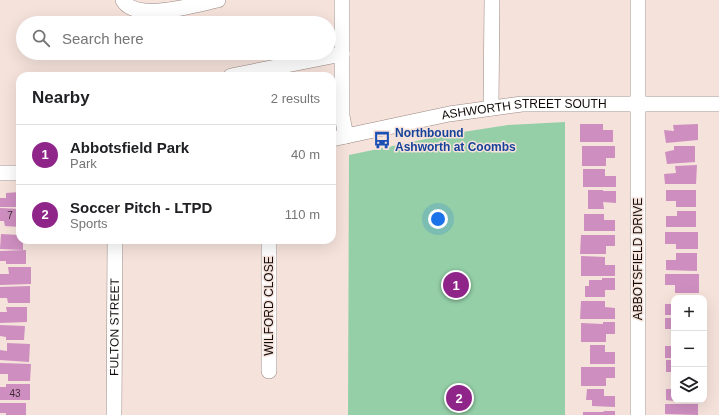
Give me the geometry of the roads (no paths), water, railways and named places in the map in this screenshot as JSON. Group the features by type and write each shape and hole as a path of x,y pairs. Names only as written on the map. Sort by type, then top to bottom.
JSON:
{"street":[{"path":"123,0 128,7 135,10 149,11 176,9 218,0"},
{"path":"339,138 342,116 342,0"},
{"path":"491,108 492,0"},
{"name":"ABBOTSFIELD DRIVE","path":"638,0 638,415"},
{"path":"336,55 342,54"},
{"path":"251,72 312,60"},
{"name":"ASHWORTH STREET SOUTH","path":"339,138 449,114 522,104 719,104"},
{"path":"0,173 16,173"},
{"name":"FULTON STREET","path":"114,415 115,244"},
{"name":"WILFORD CLOSE","path":"269,244 269,371"}],"place":[{"name":"Northbound Ashworth at Coombs","path":"382,140"},
{"name":"Abbotsfield Park","path":"456,285"},
{"name":"Soccer Pitch - LTPD","path":"459,398"}]}
